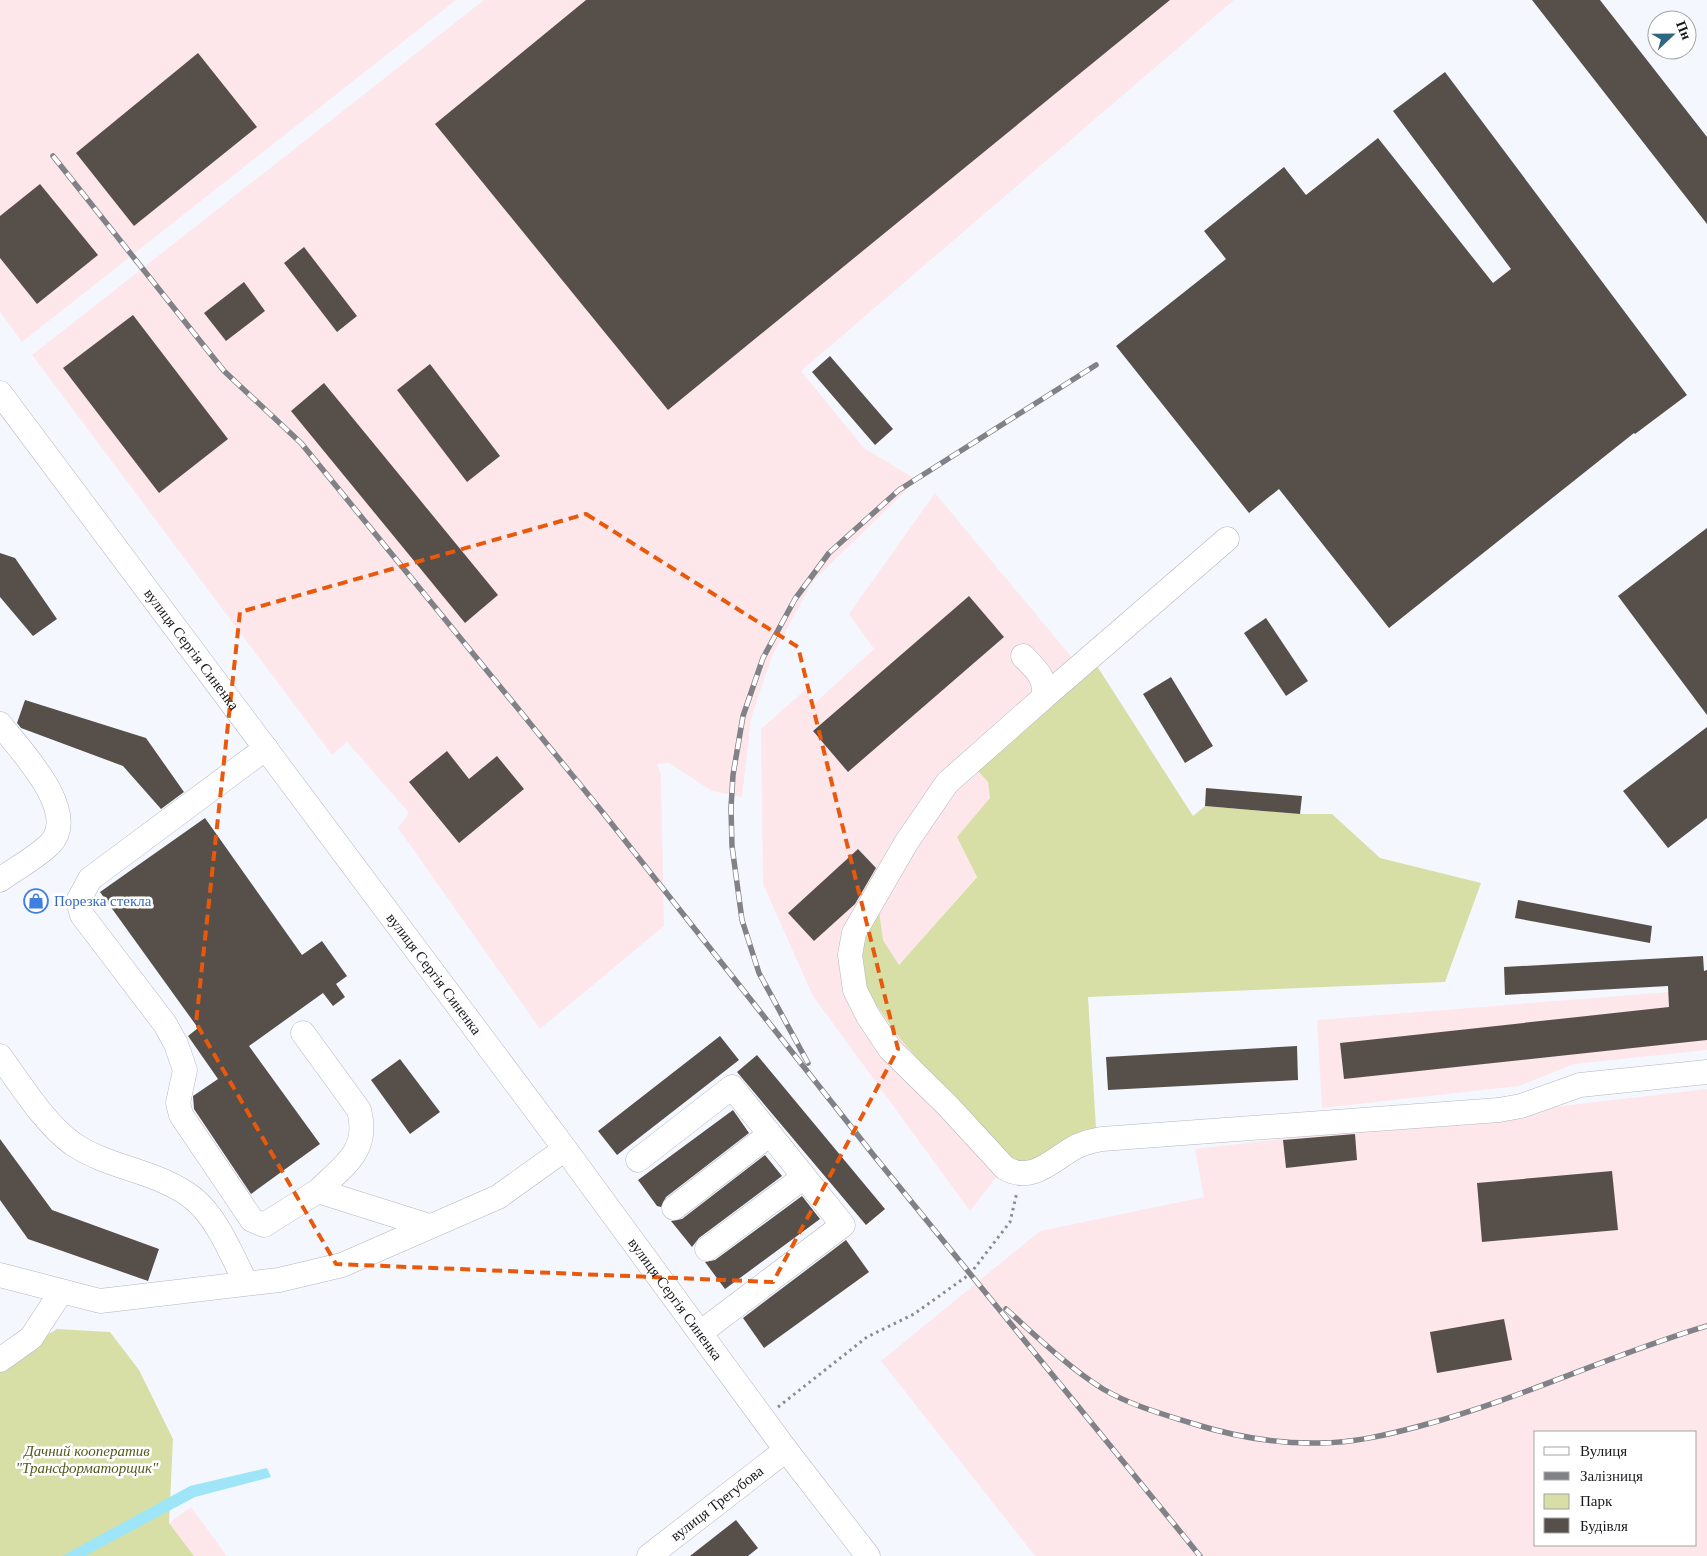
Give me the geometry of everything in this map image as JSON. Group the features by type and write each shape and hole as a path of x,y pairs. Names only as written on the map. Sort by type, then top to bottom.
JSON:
{"street":[{"name":"вулиця Сергія Синенка","path":"0,392 565,1149 786,1450 868,1556"},
{"path":"1228,539 947,783 906,843 854,933 850,955 855,990 868,1016 890,1049 948,1106 1005,1168 1020,1174 1032,1173 1074,1148 1102,1139 1491,1111 1521,1106 1580,1085 1707,1072"},
{"path":"1023,656 1043,679 1045,686 1043,698"},
{"path":"0,724 52,793 60,820 58,832 50,844 0,880"},
{"path":"266,748 90,879 78,901 82,915 164,1024 176,1044 185,1070 179,1109 187,1127 246,1214 258,1224 264,1225 318,1191 356,1153 362,1140 363,1124 359,1110 303,1033"},
{"path":"0,1056 59,1133 92,1154 176,1187 196,1200 213,1221 246,1283"},
{"path":"638,1160 732,1087 843,1225 700,1333"},
{"path":"674,1208 770,1134"},
{"path":"0,1275 100,1301 279,1280 342,1265 498,1197 565,1149"},
{"path":"707,1249 804,1177"},
{"path":"318,1191 429,1226"},
{"path":"0,1360 31,1338 61,1292"},
{"name":"вулиця Трегубова","path":"648,1556 786,1450"}],"path":[{"path":"763,1419 867,1337 914,1314 970,1274 1010,1222 1020,1174"}],"highlighted area":[{"path":"586,514 798,647 898,1049 773,1282 336,1264 196,1023 240,612"}],"shaded area":[{"path":"0,0 456,0 22,342 0,312"},
{"path":"484,0 1234,0 801,371 864,448 917,480 813,581 772,656 751,718 742,797 712,791 669,763 657,764 661,775 664,926 540,1029 398,828 409,813 347,742 332,755 32,355"},
{"path":"935,493 1084,672 978,771 988,782 991,798 957,837 977,876 899,965 883,940 878,905 865,989 901,1040 1009,1161 970,1211 813,996 763,884 761,729 805,690 815,703 874,649 849,614"},
{"path":"1707,989 1707,1050 1574,1064 1519,1086 1322,1108 1317,1020"},
{"path":"1707,1089 1707,1556 1035,1556 881,1361 1040,1231 1204,1197 1195,1149"},
{"path":"191,1507 227,1556 194,1556 169,1523"}],"green space":[{"path":"1097,666 1193,816 1205,806 1300,814 1332,814 1380,858 1481,883 1445,982 1088,997 1096,1128 1031,1164 1009,1161 901,1040 865,989 862,948 878,904 883,940 899,965 977,877 957,837 990,798 988,782 978,771"},
{"name":"Дачний кооператив \"Трансформаторщик\"","path":"57,1329 110,1332 139,1370 173,1439 169,1523 194,1556 0,1556 0,1364"}],"water":[{"path":"267,1468 271,1477 195,1497 85,1556 62,1556 190,1486"}],"building":[{"path":"586,0 1170,0 668,410 435,124"},
{"path":"1532,0 1600,0 1707,137 1707,224"},
{"path":"198,53 257,127 134,226 76,153"},
{"path":"1445,72 1687,395 1634,433 1389,628 1279,489 1249,513 1116,346 1226,259 1204,231 1284,167 1306,195 1378,138 1493,283 1511,269 1393,111"},
{"path":"40,184 98,255 37,304 0,258 0,216"},
{"path":"304,247 357,316 337,332 284,263"},
{"path":"244,282 265,311 226,341 204,313"},
{"path":"133,315 228,439 159,493 63,368"},
{"path":"830,356 893,429 875,445 812,372"},
{"path":"430,364 500,456 467,482 397,390"},
{"path":"324,383 498,595 465,623 291,411"},
{"path":"1707,528 1707,715 1618,596"},
{"path":"0,553 15,558 57,619 33,636 0,597"},
{"path":"969,596 1004,637 848,772 813,731"},
{"path":"1266,618 1308,681 1286,696 1244,633"},
{"path":"1171,677 1213,746 1185,763 1143,694"},
{"path":"25,700 146,738 184,792 161,809 123,766 21,728 17,723"},
{"path":"1707,727 1707,818 1668,848 1623,791"},
{"path":"447,751 469,779 497,756 524,789 459,843 409,782"},
{"path":"1206,788 1302,796 1300,814 1205,806"},
{"path":"205,818 302,955 322,941 347,976 336,984 345,997 333,1006 323,993 249,1046 320,1144 251,1194 194,1109 193,1096 218,1079 188,1036 198,1028 100,892"},
{"path":"858,849 876,868 855,904 814,941 788,913"},
{"path":"1518,900 1652,926 1650,943 1515,918"},
{"path":"1703,956 1704,971 1707,970 1707,1040 1344,1079 1340,1043 1669,1007 1668,986 1505,995 1504,967"},
{"path":"720,1036 739,1060 617,1155 598,1131"},
{"path":"1297,1046 1298,1080 1108,1090 1106,1057"},
{"path":"757,1055 885,1209 866,1225 737,1072"},
{"path":"400,1059 440,1112 410,1134 371,1080"},
{"path":"733,1110 749,1133 666,1197 661,1207 657,1206 638,1180"},
{"path":"1355,1134 1357,1160 1286,1168 1283,1140"},
{"path":"0,1139 52,1210 159,1249 148,1281 28,1239 0,1200"},
{"path":"765,1155 782,1176 699,1238 692,1247 671,1221 682,1219"},
{"path":"1612,1171 1618,1230 1482,1242 1477,1183"},
{"path":"802,1196 820,1219 725,1289 705,1262 715,1260"},
{"path":"846,1240 869,1272 764,1348 743,1318"},
{"path":"1504,1319 1512,1360 1437,1373 1430,1332"},
{"path":"736,1520 758,1548 748,1556 690,1556"}],"railway":[{"path":"53,156 224,371 301,443 604,814 875,1157 1200,1556"},
{"path":"808,1063 759,973 742,920 732,846 731,808 733,775 743,716 763,658 795,599 829,553 899,490 1096,365"},
{"path":"1006,1309 1077,1371 1103,1389 1124,1400 1158,1413 1222,1432 1270,1441 1303,1443 1332,1443 1357,1440 1420,1426 1528,1391 1635,1350 1707,1326"}],"place":[{"name":"Порезка стекла","path":"36,901"}]}
